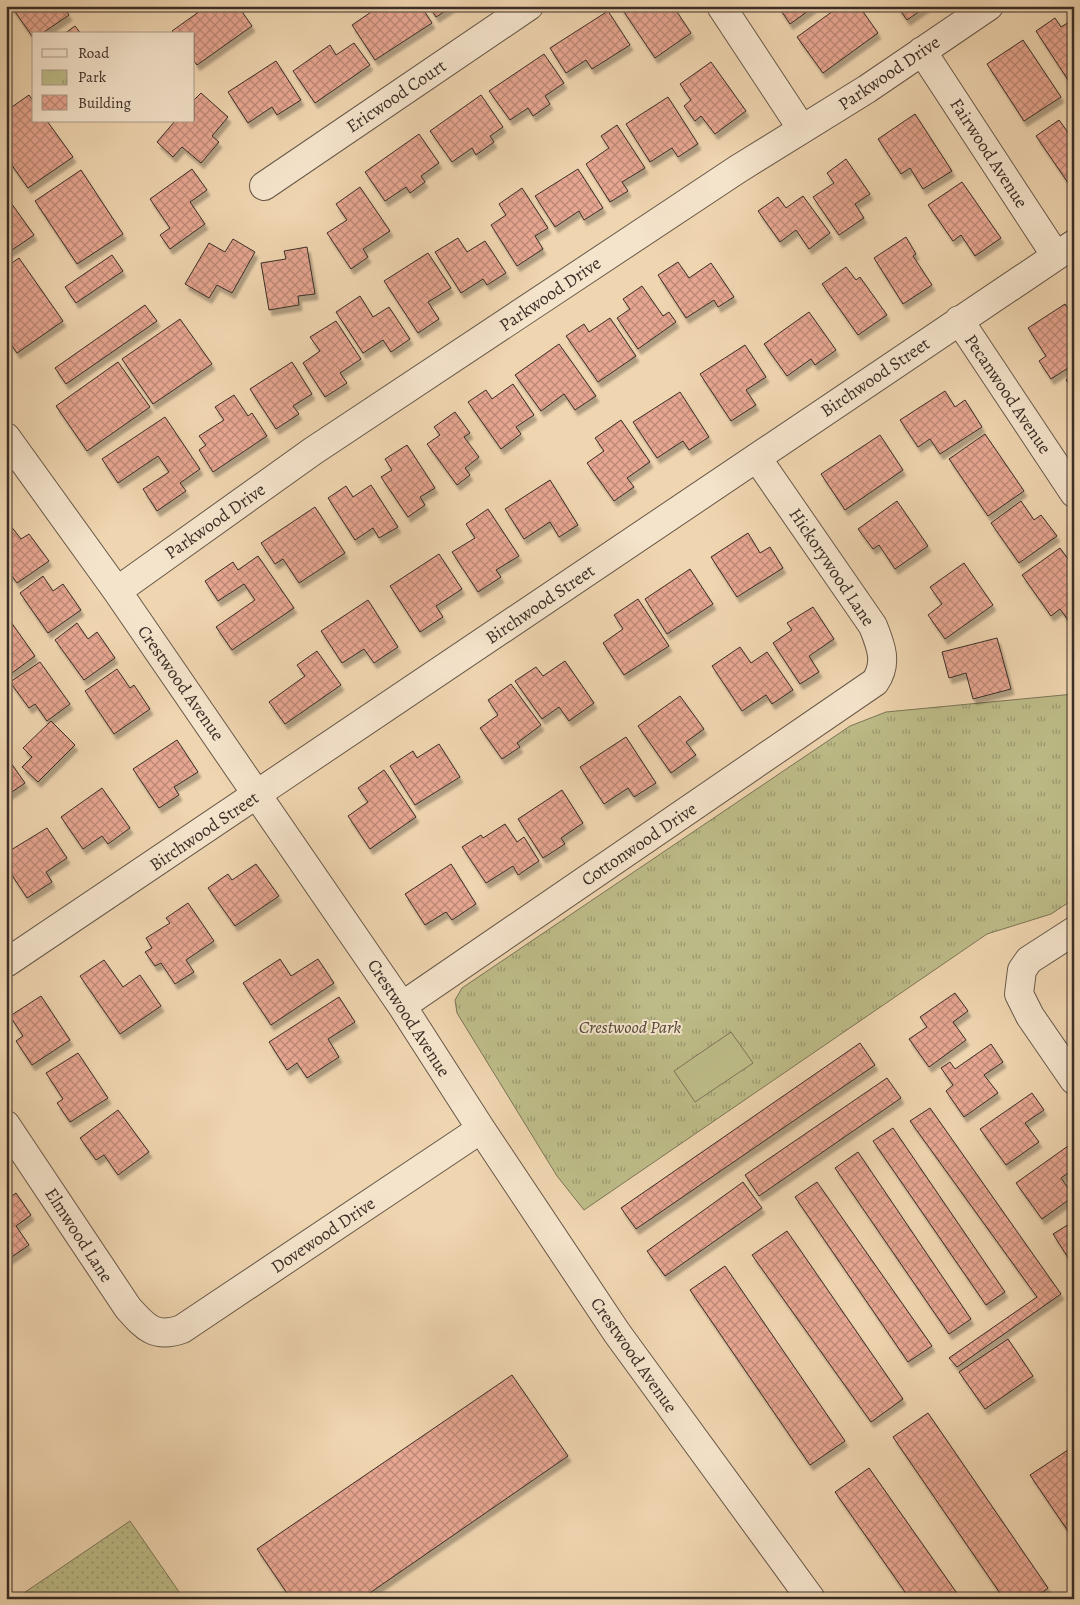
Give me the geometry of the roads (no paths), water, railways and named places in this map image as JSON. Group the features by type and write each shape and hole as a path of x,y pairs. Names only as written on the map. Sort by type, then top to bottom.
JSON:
{"street":[{"name":"Ericwood Court","path":"264,186 529,6"},
{"path":"721,6 802,129"},
{"name":"Parkwood Drive","path":"117,591 314,451 738,169 989,6"},
{"name":"Fairwood Avenue","path":"922,51 1065,250"},
{"name":"Birchwood Street","path":"6,964 1065,250"},
{"name":"Pecanwood Avenue","path":"959,320 1074,493"},
{"name":"Crestwood Avenue","path":"6,437 117,591 402,1006 481,1129 617,1333 812,1599"},
{"name":"Hickorywood Lane","path":"757,458 874,626 884,651 881,673 875,682"},
{"name":"Cottonwood Drive","path":"402,1006 875,682"},
{"path":"1074,931 1029,960 1022,970 1019,994 1030,1016 1074,1080"},
{"name":"Elmwood Lane","path":"6,1125 128,1308 147,1329 162,1333"},
{"name":"Dovewood Drive","path":"162,1333 172,1333 182,1329 481,1129"}],"park label":[{"name":"Crestwood Park","path":"630,1027"}]}
